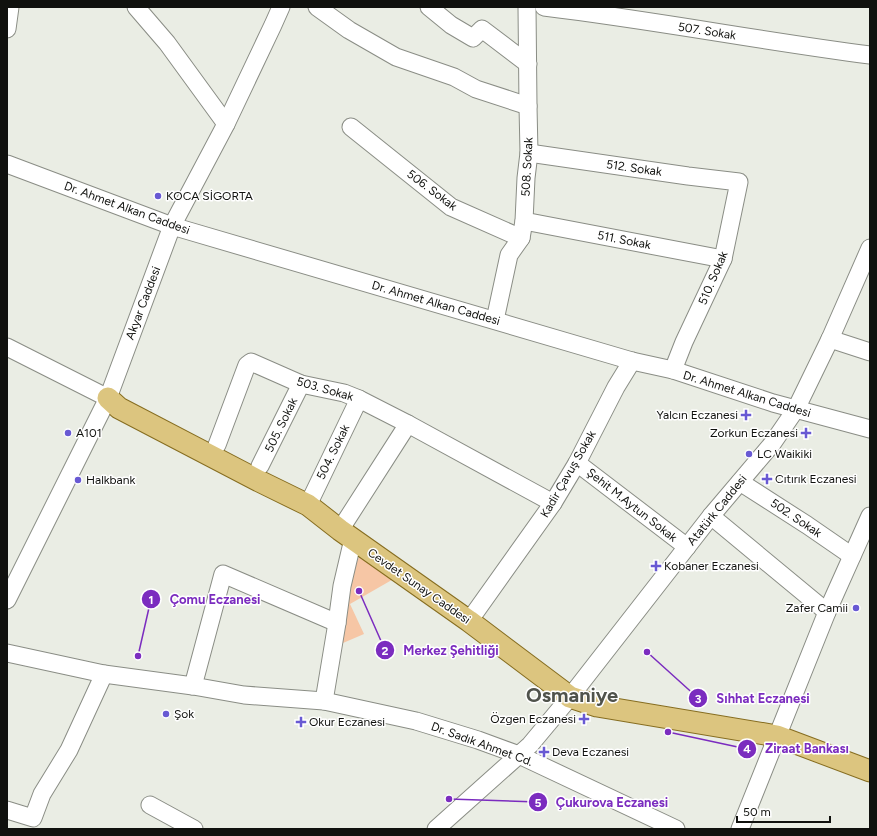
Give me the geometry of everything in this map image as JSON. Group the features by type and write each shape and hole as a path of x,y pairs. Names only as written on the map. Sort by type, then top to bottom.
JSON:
{"main road":[{"path":"108,398 123,398 288,480 300,487 308,505"},
{"path":"108,398 119,408 266,485 308,505"},
{"name":"Cevdet Sunay Caddesi","path":"308,505 347,535 469,621 570,697 597,706 777,736 870,771"}],"street":[{"path":"7,29 10,7"},
{"path":"136,7 167,43 226,124"},
{"path":"317,7 349,30 396,57 454,77 476,89 528,106"},
{"path":"429,7 452,25 473,38 482,29 528,64"},
{"name":"508. Sokak","path":"495,320 509,256 521,238 524,221 529,153 527,7"},
{"name":"507. Sokak","path":"544,7 599,13 870,55"},
{"name":"Akyar Caddesi","path":"7,600 108,398 172,226 226,124 275,9"},
{"name":"506. Sokak","path":"351,127 450,207 521,238"},
{"name":"512. Sokak","path":"529,153 739,182"},
{"name":"Dr. Ahmet Alkan Caddesi","path":"7,164 172,226 632,361 672,370 796,410 870,429"},
{"name":"510. Sokak","path":"672,370 723,259 739,182"},
{"name":"511. Sokak","path":"524,221 723,259"},
{"name":"Atatürk Caddesi","path":"436,829 530,745 570,697 711,516 772,444 796,410 830,339 870,248"},
{"path":"830,339 870,352"},
{"path":"7,347 108,398"},
{"name":"Kadir Çavuş Sokak","path":"469,621 553,503 577,463 616,387 632,361"},
{"name":"503. Sokak","path":"217,445 250,362 301,384 344,393 359,399 553,503"},
{"name":"505. Sokak","path":"260,466 301,384"},
{"name":"504. Sokak","path":"308,505 359,399"},
{"path":"324,701 342,586 347,535 408,424"},
{"name":"Şehit M.Aytun Sokak","path":"577,463 687,547"},
{"name":"502. Sokak","path":"740,482 852,556"},
{"path":"711,516 827,612"},
{"path":"740,829 827,612 870,516"},
{"path":"193,686 223,574 337,622"},
{"name":"Dr. Sadık Ahmet Cd.","path":"7,653 104,674 193,686 244,695 324,701 416,720 519,755 676,829"},
{"path":"7,810 33,818 42,794 69,750 104,674"},
{"path":"150,805 194,829"}],"shaded area":[{"path":"368,554 397,577 350,604 364,634 336,646 349,577 359,557"}],"place":[{"name":"KOCA SİGORTA","path":"158,196"},
{"name":"Yalcın Eczanesi","path":"746,415"},
{"name":"A101","path":"68,433"},
{"name":"Zorkun Eczanesi","path":"806,433"},
{"name":"LC Waikiki","path":"749,454"},
{"name":"Cıtırık Eczanesi","path":"767,479"},
{"name":"Halkbank","path":"78,480"},
{"name":"Kobaner Eczanesi","path":"656,566"},
{"name":"Merkez Şehitliği","path":"359,591"},
{"name":"Zafer Camii","path":"856,608"},
{"name":"Sıhhat Eczanesi","path":"647,652"},
{"name":"Çomu Eczanesi","path":"138,656"},
{"name":"Şok","path":"166,714"},
{"name":"Özgen Eczanesi","path":"584,719"},
{"name":"Okur Eczanesi","path":"301,722"},
{"name":"Ziraat Bankası","path":"668,732"},
{"name":"Deva Eczanesi","path":"544,752"},
{"name":"Çukurova Eczanesi","path":"449,799"}],"district":[{"name":"Osmaniye","path":"572,695"}]}
